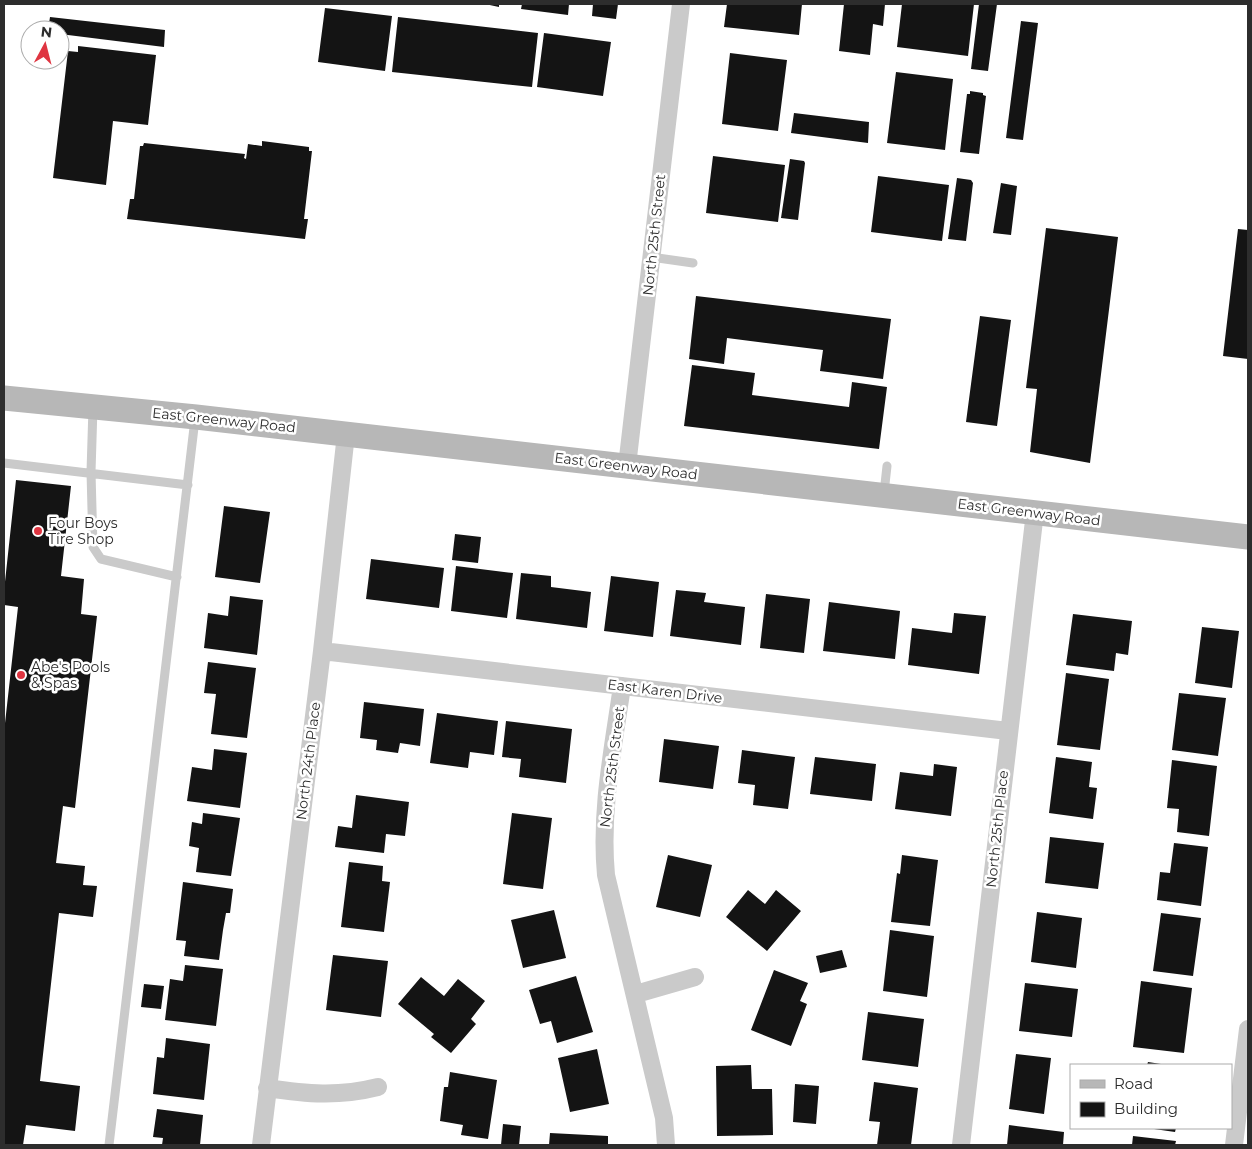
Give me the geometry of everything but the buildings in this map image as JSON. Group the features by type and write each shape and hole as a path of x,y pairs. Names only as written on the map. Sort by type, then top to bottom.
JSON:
{"street":[{"name":"North 25th Street","path":"627,466 681,4"},
{"name":"East Greenway Road","path":"4,398 196,417 1248,537"},
{"name":"North 24th Place","path":"261,1145 322,651 346,434"},
{"name":"North 25th Place","path":"961,1145 1035,512"},
{"name":"East Karen Drive","path":"322,651 1008,731"},
{"name":"North 25th Street","path":"622,686 604,814 603,846 606,875 636,994 664,1118 666,1145"},
{"path":"636,994 695,977"},
{"path":"1234,1145 1248,1029"},
{"path":"267,1088 327,1095 352,1093 378,1087"}],"lane":[{"path":"651,257 693,263"},
{"path":"94,407 91,472 93,547 95,553 108,561 177,577"},
{"path":"110,1145 196,417"},
{"path":"4,463 188,485"},
{"path":"884,495 887,466"}],"place":[{"name":"Four Boys Tire Shop","path":"38,531"},
{"name":"Abe's Pools & Spas","path":"21,675"}]}
